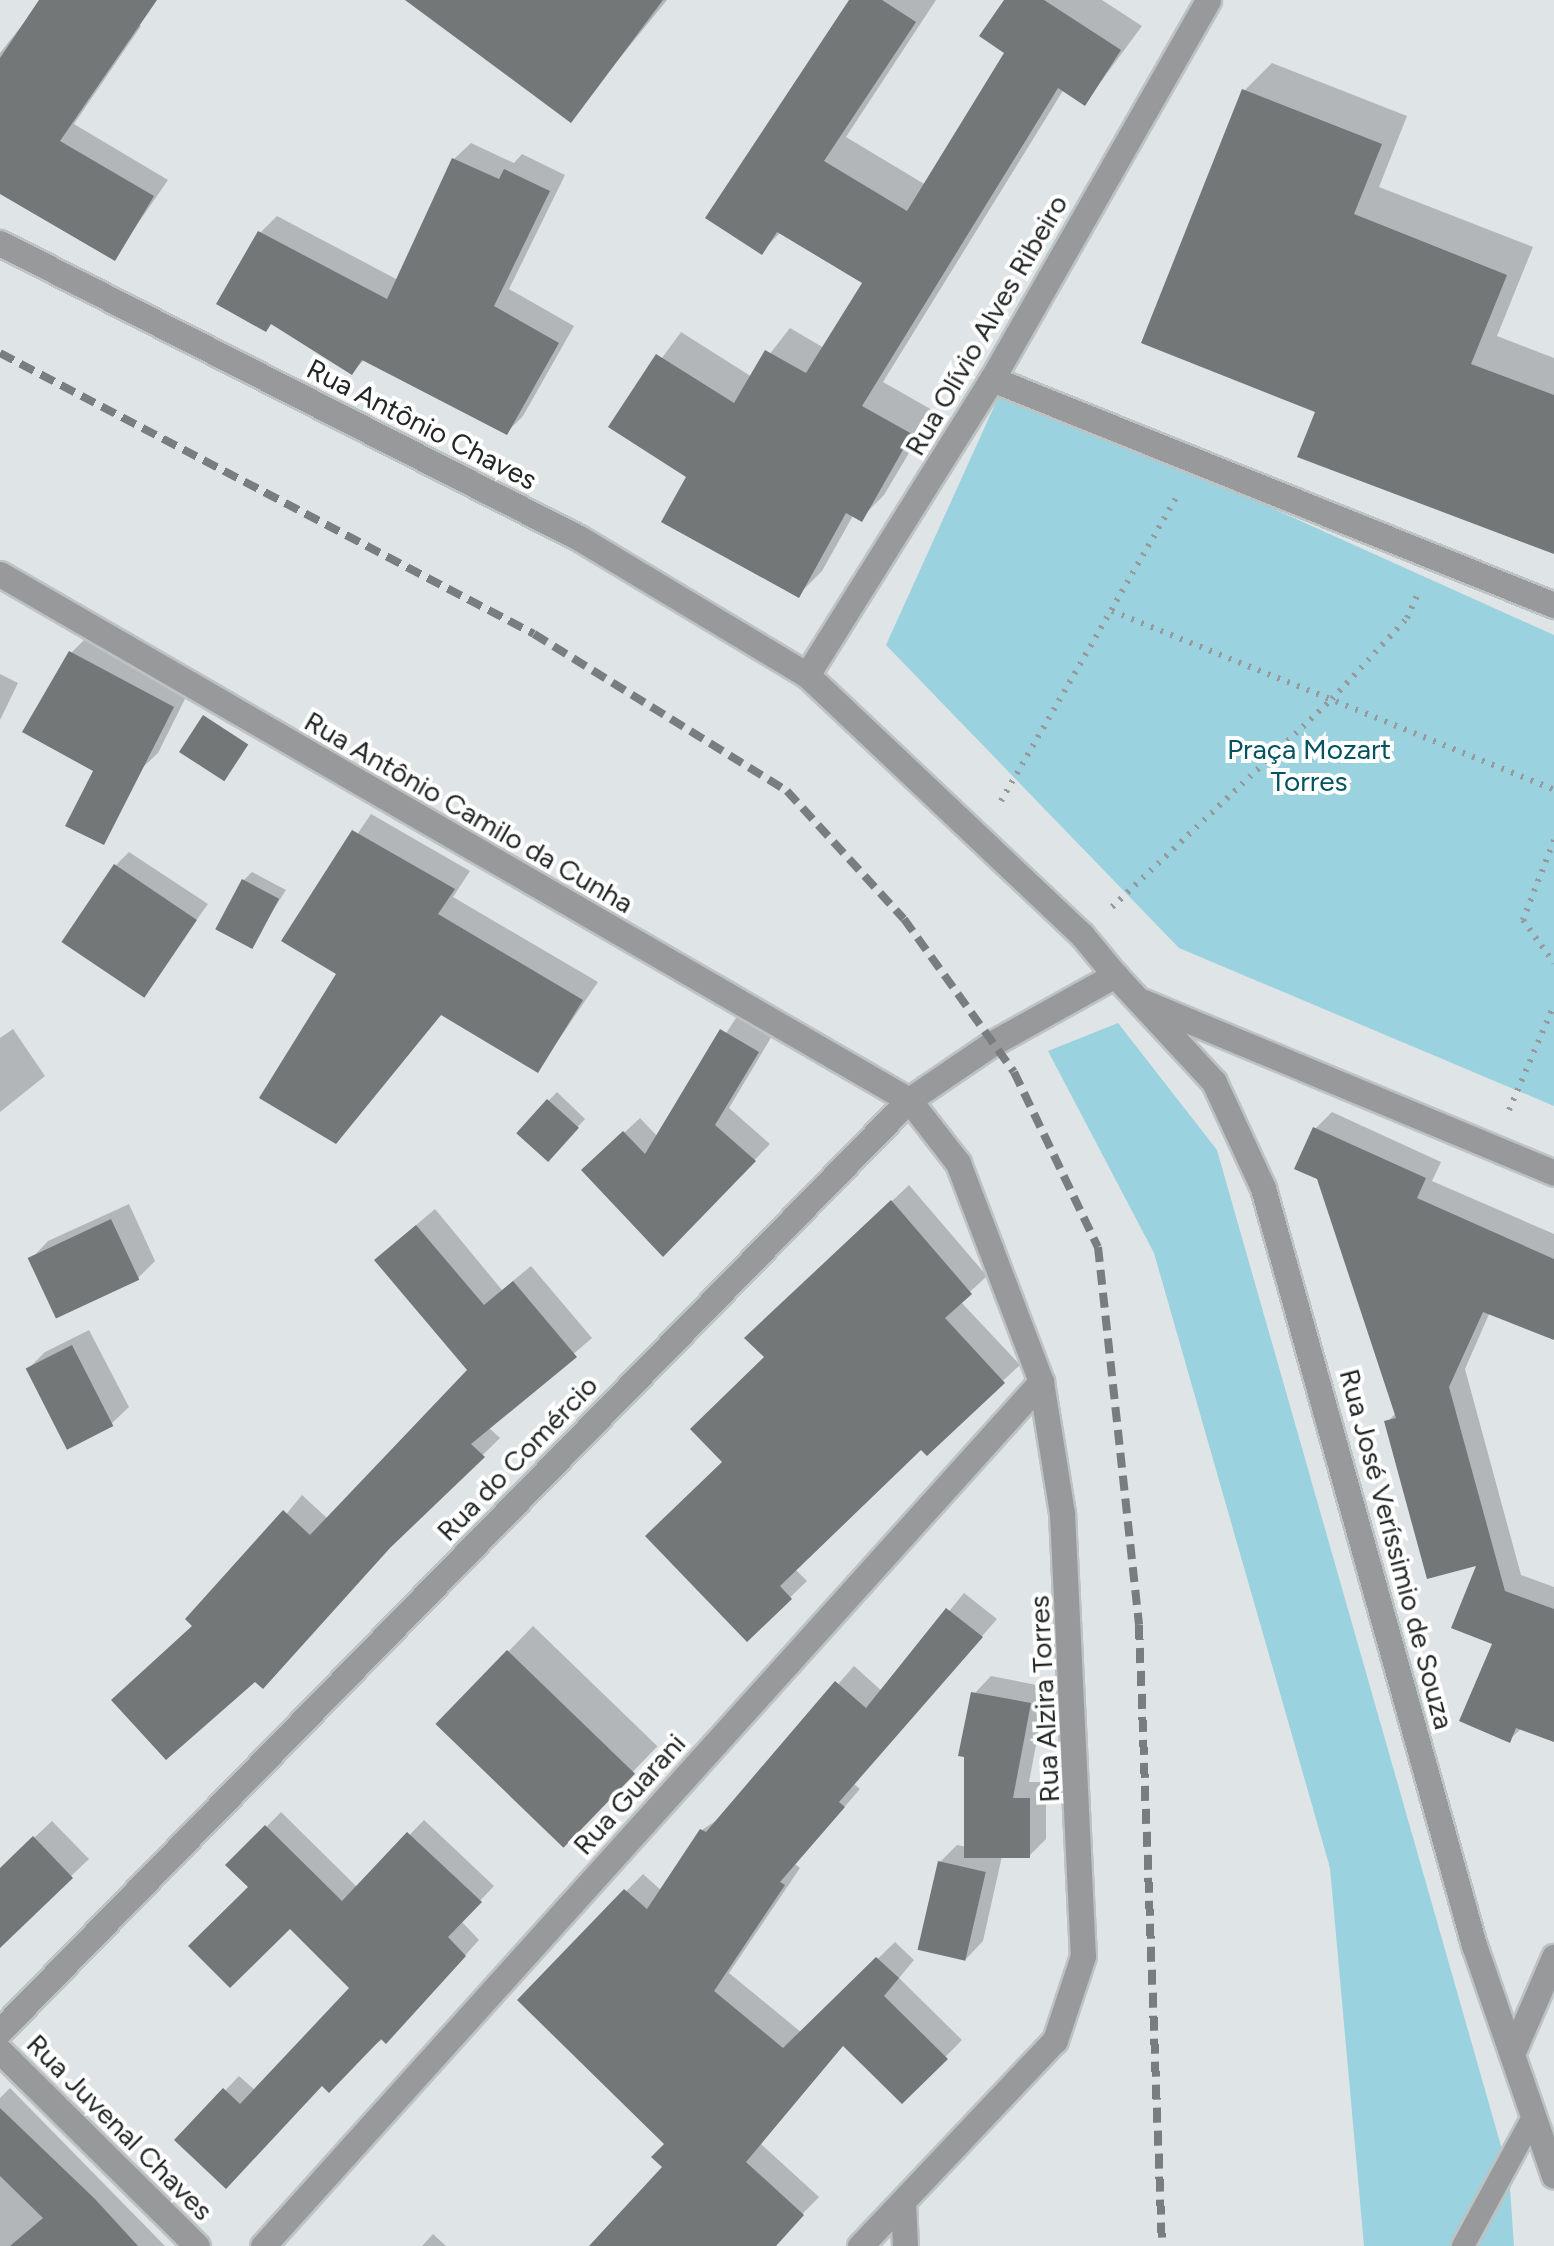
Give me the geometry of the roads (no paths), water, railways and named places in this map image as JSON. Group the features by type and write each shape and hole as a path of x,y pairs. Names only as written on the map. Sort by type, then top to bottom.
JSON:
{"street":[{"name":"Rua Olívio Alves Ribeiro","path":"807,674 992,379 1208,0"},
{"name":"Rua Antônio Chaves","path":"0,243 579,538 807,674"},
{"path":"992,379 1554,605"},
{"name":"Rua Antônio Camilo da Cunha","path":"0,574 909,1100"},
{"path":"807,674 1082,935 1115,975"},
{"name":"Rua do Comércio","path":"0,2031 909,1100 993,1043 1115,975"},
{"name":"Rua José Veríssimio de Souza","path":"1115,975 1214,1082 1263,1188 1371,1558 1449,1860 1554,2174"},
{"path":"1144,1002 1554,1173"},
{"name":"Rua Alzira Torres","path":"860,2246 1054,2040 1082,1956 1062,1513 1040,1382 958,1164 909,1100"},
{"name":"Rua Guarani","path":"263,2246 1040,1382"},
{"path":"1512,2054 1554,1957"},
{"name":"Rua Juvenal Chaves","path":"0,2051 197,2246"},
{"path":"903,2202 905,2246"}],"lane":[{"path":"1463,2246 1534,2115"}],"railway":[{"path":"0,353 534,634 787,791 904,919 1014,1072 1098,1247 1139,1625 1162,2246"}],"park label":[{"name":"Praça Mozart Torres","path":"1309,765"}]}
